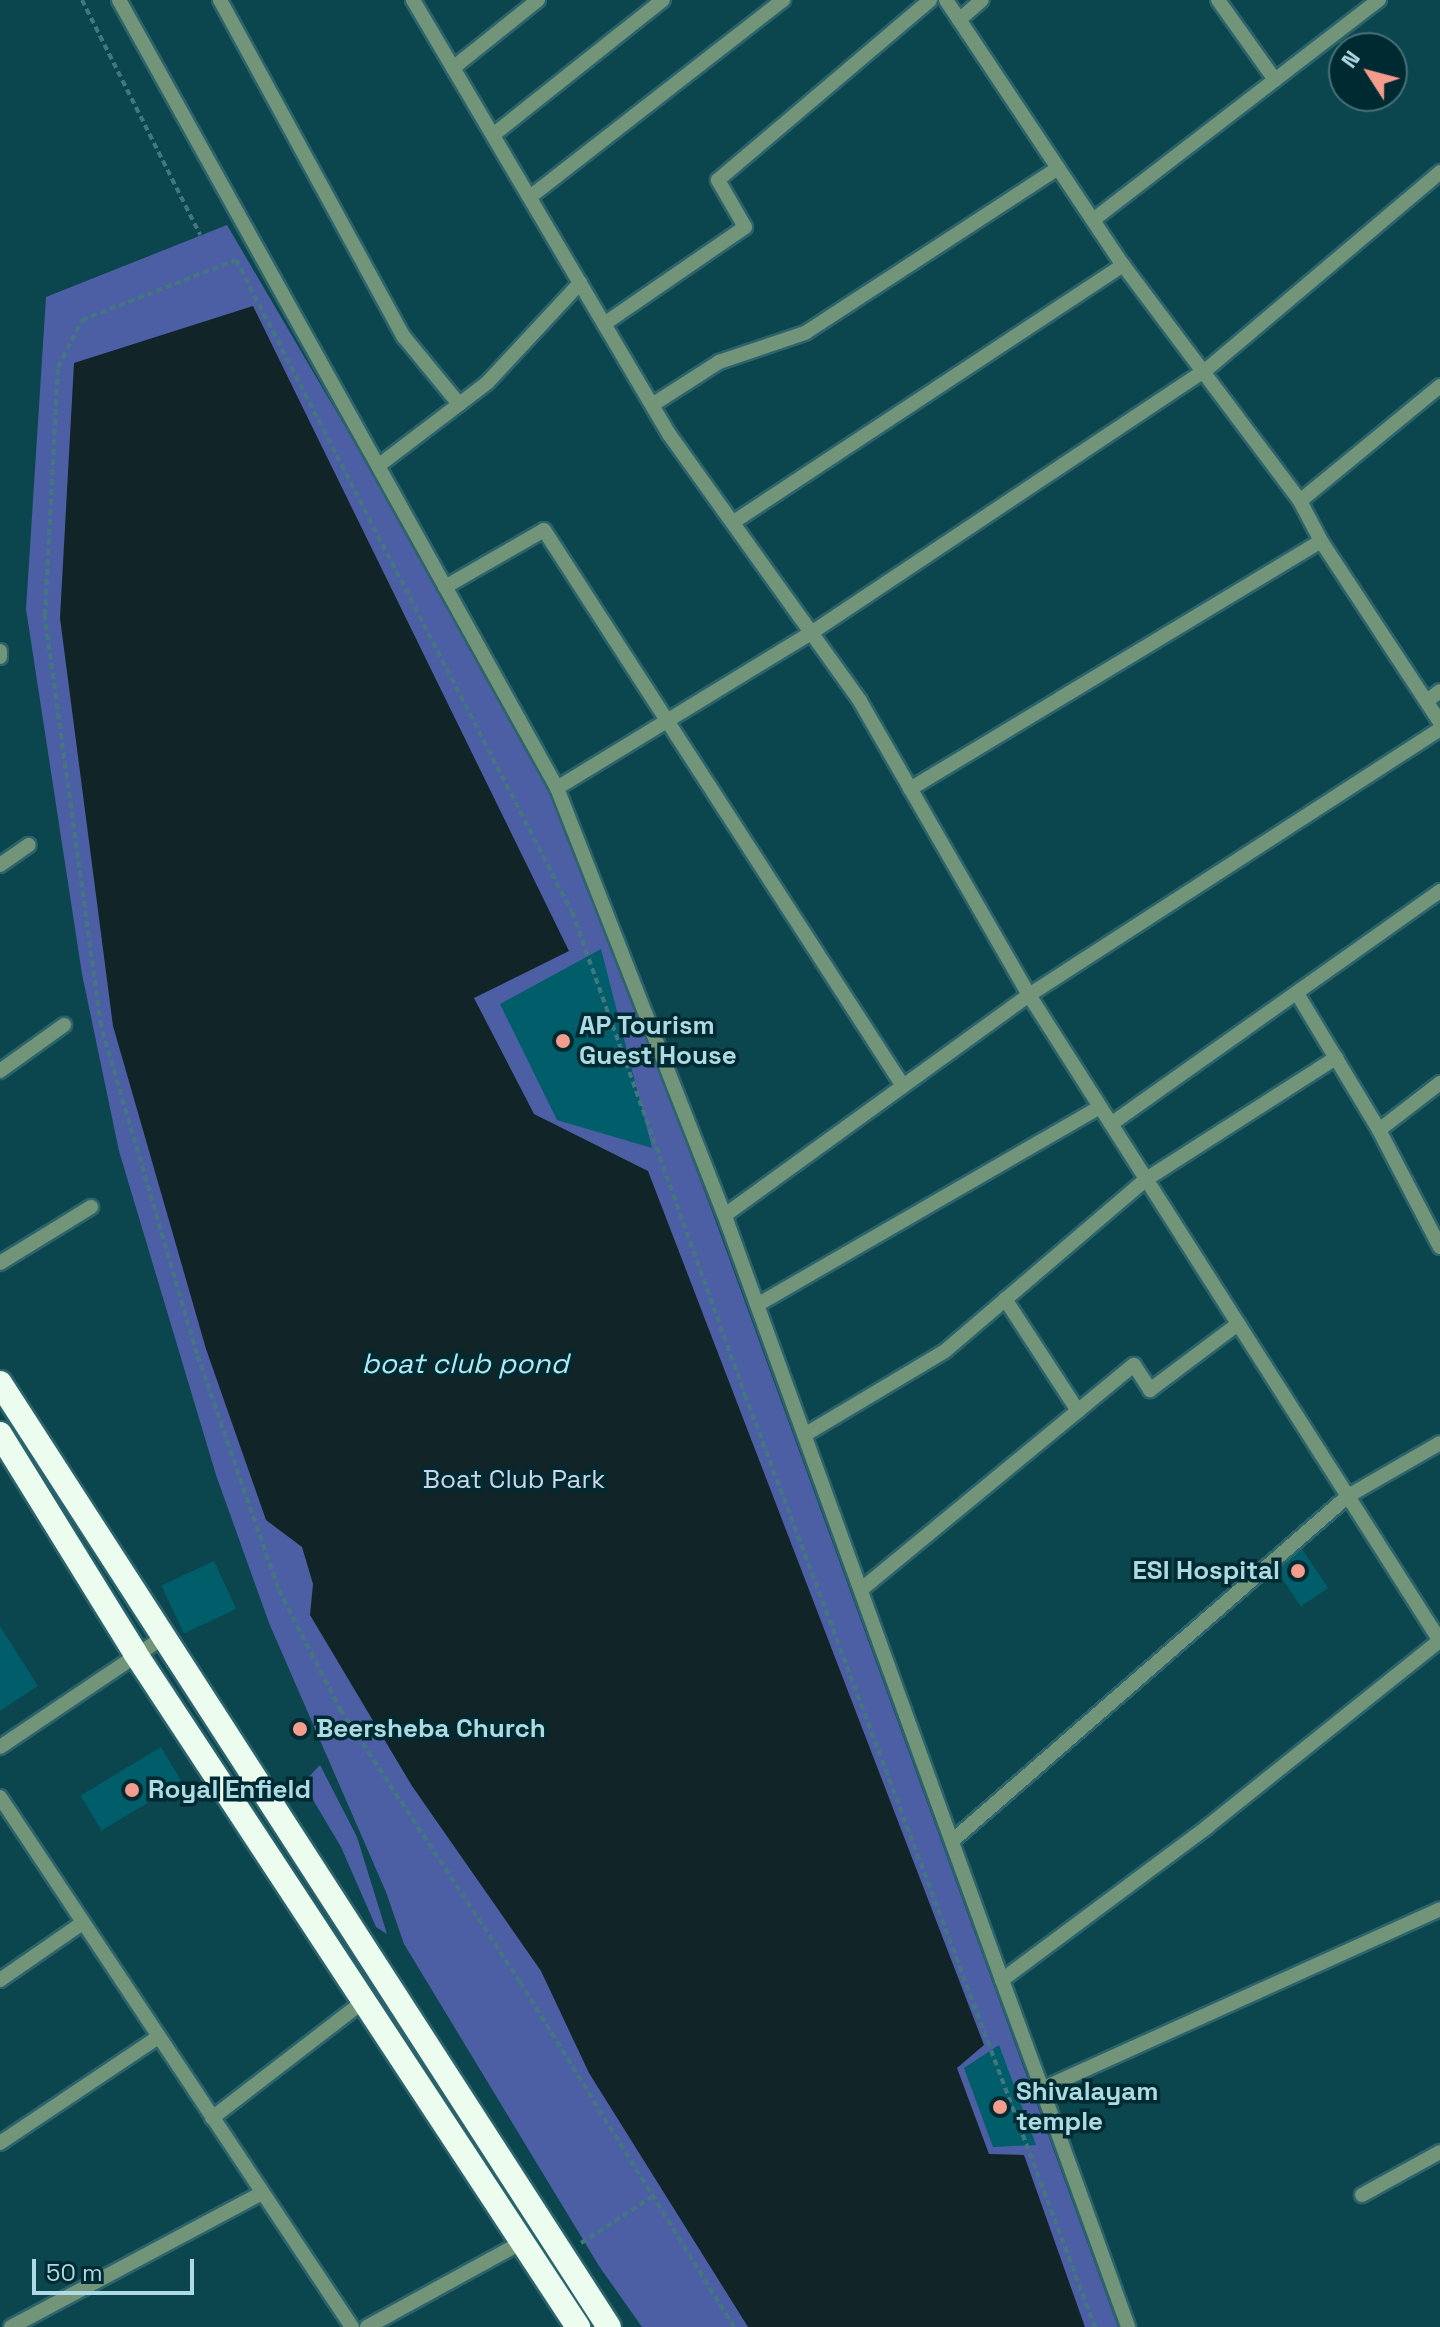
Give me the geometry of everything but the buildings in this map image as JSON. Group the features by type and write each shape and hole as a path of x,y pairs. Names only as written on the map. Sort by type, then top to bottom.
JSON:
{"highway":[{"path":"0,1383 609,2327"},
{"path":"4,1450 578,2327"}],"street":[{"path":"119,0 557,788 725,1215 863,1588 1128,2327"},
{"path":"220,0 404,337 459,404"},
{"path":"413,0 652,405 860,701 1029,995 1440,1640 1207,1827 1002,1980"},
{"path":"453,68 538,0"},
{"path":"493,135 663,0"},
{"path":"530,197 783,0"},
{"path":"604,324 745,227 718,180 930,0"},
{"path":"946,0 1123,265 1206,370 1300,501 1321,541 1440,722"},
{"path":"959,20 982,0"},
{"path":"1218,0 1275,80"},
{"path":"1093,220 1379,0"},
{"path":"652,405 719,362 805,333 1058,168"},
{"path":"557,788 811,633 1206,370 1440,172"},
{"path":"735,521 1123,265"},
{"path":"378,466 487,383 580,283"},
{"path":"1300,501 1440,386"},
{"path":"445,587 544,530 903,1086"},
{"path":"910,789 1321,541"},
{"path":"1427,701 1440,691"},
{"path":"725,1215 1029,995 1440,729"},
{"path":"0,865 29,845"},
{"path":"1111,1124 1298,995 1440,891"},
{"path":"1298,995 1379,1130 1440,1247"},
{"path":"0,1071 64,1025"},
{"path":"806,1434 945,1351 1145,1180 1336,1058"},
{"path":"1379,1130 1440,1083"},
{"path":"757,1305 1100,1107"},
{"path":"0,1263 91,1207"},
{"path":"1005,1299 1078,1411"},
{"path":"863,1588 1134,1365 1150,1390 1238,1324"},
{"path":"952,1841 1348,1496 1440,1443"},
{"path":"0,1747 135,1653 164,1637"},
{"path":"0,1797 81,1924 352,2327"},
{"path":"1042,2089 1440,1909"},
{"path":"0,1980 81,1924"},
{"path":"212,2118 364,2001"},
{"path":"0,2143 157,2038"},
{"path":"1362,2195 1440,2152"},
{"path":"11,2327 262,2193"},
{"path":"367,2327 522,2242"}],"path":[{"path":"82,0 200,235"},
{"path":"734,2327 520,1982 341,1711 278,1588 197,1354 101,1026 45,615 58,367 82,320 236,260 572,912 745,1395 1095,2327"},
{"path":"577,2246 653,2196"}],"green space":[{"name":"boat club pond","path":"227,225 543,764 713,1214 1118,2327 642,2327 599,2266 404,1944 386,1892 269,1623 216,1475 119,1151 82,974 26,609 46,297"},
{"path":"320,1765 357,1837 387,1934 376,1927 341,1847 303,1783"}],"water":[{"name":"boat club pond","path":"253,306 569,951 474,998 534,1114 648,1171 984,2045 957,2068 989,2154 1024,2155 1085,2327 748,2327 589,2073 541,1971 412,1786 310,1615 313,1584 302,1547 266,1520 206,1349 113,1026 60,618 74,363"}],"place":[{"name":"AP Tourism Guest House","path":"563,1041"},
{"name":"ESI Hospital","path":"1298,1571"},
{"name":"Beersheba Church","path":"300,1729"},
{"name":"Royal Enfield","path":"132,1790"},
{"name":"Shivalayam temple","path":"1000,2107"}],"park label":[{"name":"Boat Club Park","path":"514,1480"}]}
